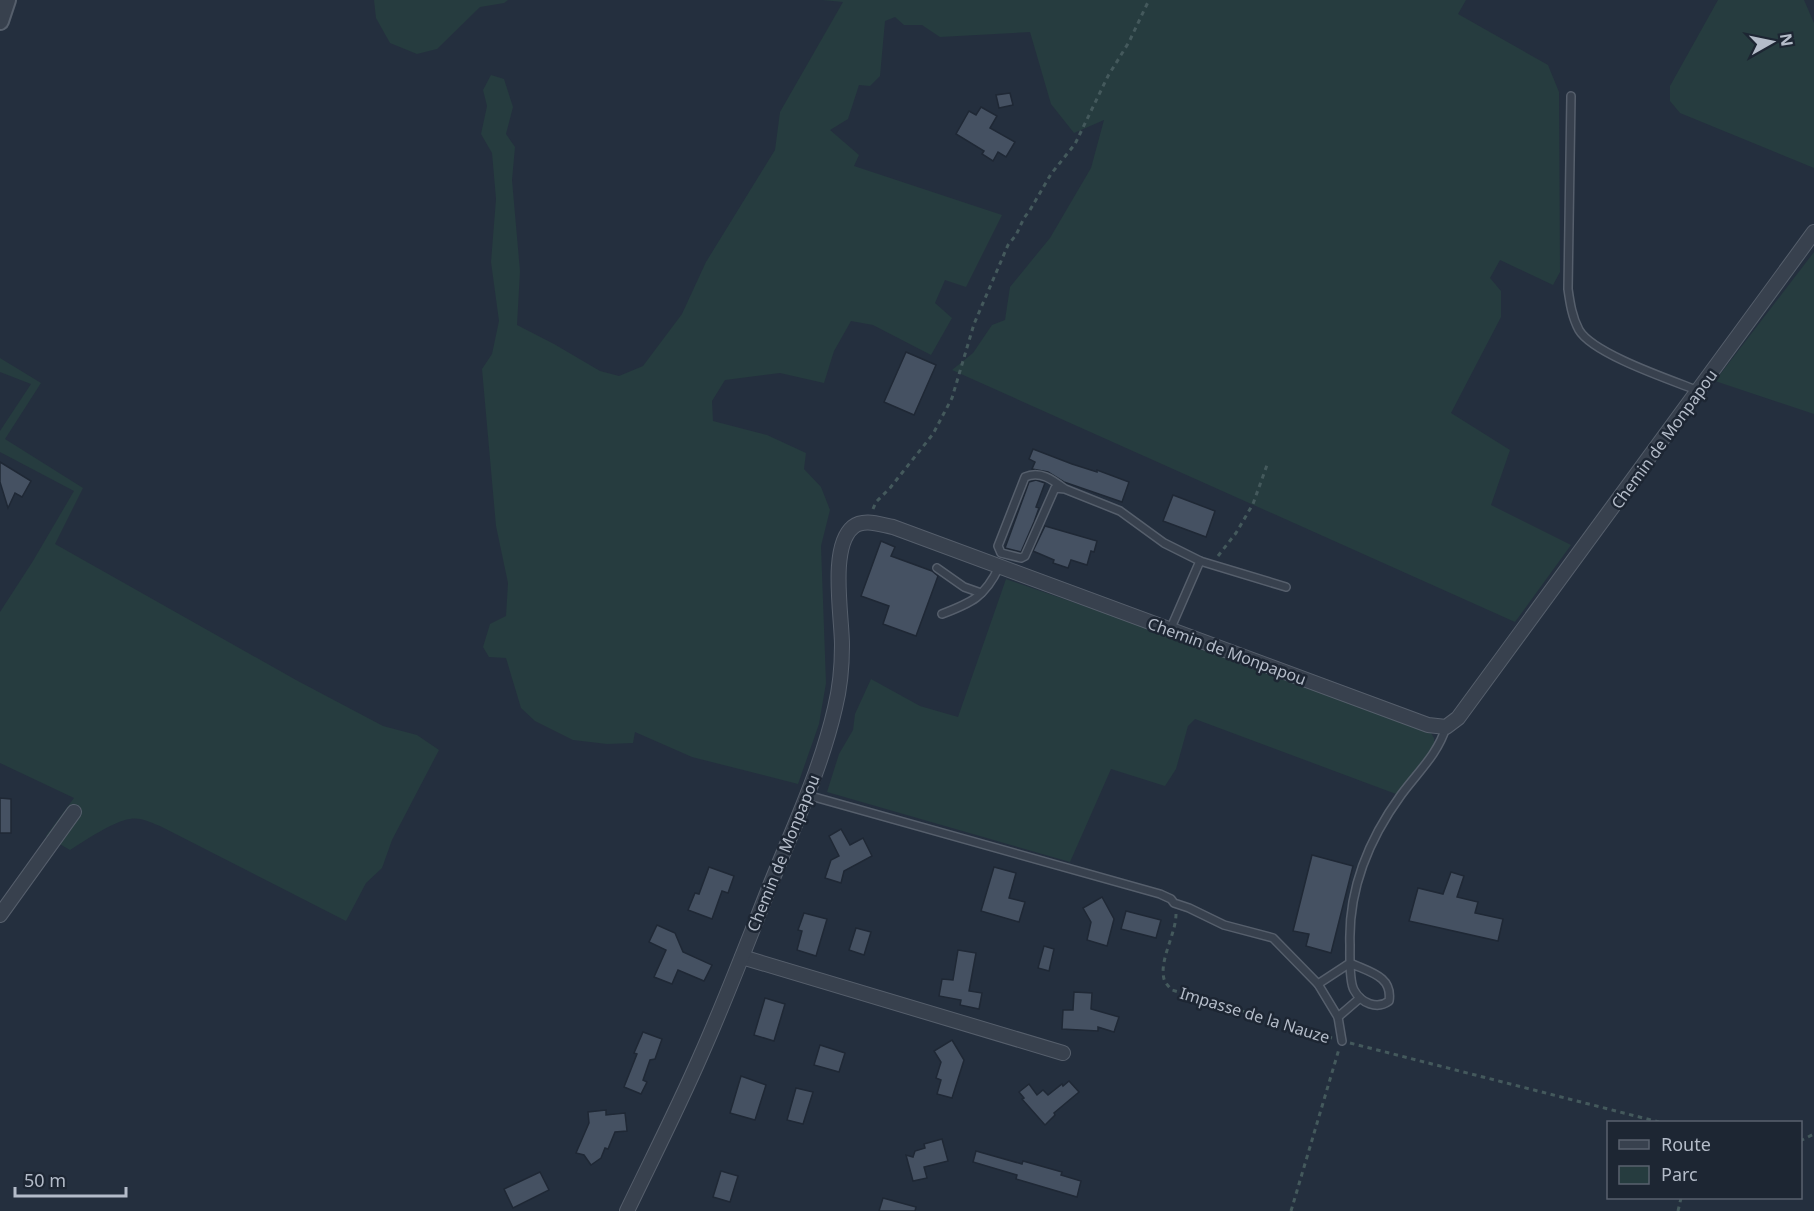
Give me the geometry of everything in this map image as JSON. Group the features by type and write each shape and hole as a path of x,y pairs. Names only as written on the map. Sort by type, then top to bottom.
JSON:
{"street":[{"path":"0,21 7,0"},
{"name":"Chemin de Monpapou","path":"627,1211 701,1055 807,795 827,738 840,683 842,644 838,581 842,547 847,534 854,526 870,522 893,527 1428,725 1446,727 1458,718 1814,232"},
{"path":"0,915 74,812"},
{"path":"742,957 1063,1053"}],"lane":[{"path":"1571,96 1568,289 1572,313 1580,331 1590,343 1651,374 1699,391"},
{"path":"1065,489 1055,488 1025,556 1021,558 1001,553 998,546 1025,477 1032,474 1048,477 1065,489 1120,511 1164,543 1200,561 1286,587"},
{"path":"1170,630 1200,561"},
{"path":"942,614 969,603 991,584 999,567"},
{"path":"937,568 964,587 981,593"},
{"path":"1350,963 1380,977 1387,983 1390,993 1389,1001 1380,1006 1374,1005 1360,998 1353,988 1350,963 1349,930 1356,885 1374,836 1401,795 1436,750 1446,727"},
{"path":"807,795 1160,894 1174,903 1190,908 1224,925 1274,938 1318,984 1338,1017 1342,1041"},
{"path":"1318,984 1350,963"},
{"path":"1338,1017 1360,998"}],"path":[{"path":"870,522 876,502 933,434 952,398 974,324 1008,245 1051,174 1075,144 1149,0"},
{"path":"1211,564 1236,533 1253,504 1267,465"},
{"name":"Impasse de la Nauze","path":"1174,903 1177,916 1163,965 1164,981 1172,990 1342,1041 1655,1121"},
{"path":"1291,1211 1342,1041"}],"green space":[{"path":"374,0 508,0 504,3 480,7 437,49 417,54 390,43 376,18"},
{"path":"822,0 1466,0 1458,14 1548,65 1559,92 1560,272 1553,285 1500,260 1490,278 1501,291 1501,317 1451,413 1510,450 1491,505 1571,545 1515,622 952,370 973,353 992,325 1005,320 1010,287 1050,238 1091,168 1104,120 1074,133 1051,104 1030,32 940,37 922,25 904,25 895,17 885,21 880,76 870,86 859,85 848,119 830,130 859,155 854,166 1002,215 966,287 945,280 935,303 952,318 931,355 873,325 851,321 834,351 824,383 780,373 725,380 712,401 713,421 767,435 806,453 804,469 821,487 830,510 821,546 826,683 819,724 798,784 692,757 635,732 633,743 607,744 573,740 535,721 521,708 506,658 489,657 483,647 490,624 506,616 508,583 496,526 482,369 492,354 499,321 491,262 496,199 492,153 481,134 487,106 483,90 491,75 504,79 513,107 506,134 515,147 512,180 520,271 517,325 600,371 619,376 643,366 682,314 706,262 775,150 780,112 843,2"},
{"path":"1718,0 1804,0 1814,23 1814,168 1680,113 1670,101 1670,86"},
{"path":"1814,252 1814,414 1715,381"},
{"path":"0,358 41,383 5,439 83,488 55,544 296,680 383,726 417,735 439,750 392,840 382,868 366,883 346,921 162,827 142,820 130,819 116,823 70,850 46,836 74,798 0,763 0,612 74,491 0,452 0,431 31,384 0,372"},
{"path":"1006,579 1154,630 1431,733 1434,738 1434,747 1396,794 1195,719 1188,726 1176,769 1165,786 1111,769 1070,862 827,792 839,754 853,730 855,714 871,679 920,706 958,717"}],"building":[{"path":"1010,93 1013,105 999,108 996,95"},
{"path":"981,107 997,116 990,128 1015,142 1006,157 998,152 993,161 982,154 984,151 956,134 969,111 976,115"},
{"path":"906,352 936,365 914,415 884,402"},
{"path":"1033,449 1129,482 1122,502 1064,482 1048,472 1032,469 1035,462 1029,459"},
{"path":"0,462 31,481 22,497 15,493 8,508 0,482"},
{"path":"1036,480 1045,483 1036,507 1039,508 1021,552 1005,548 1029,482"},
{"path":"1173,495 1215,511 1206,537 1163,521"},
{"path":"1045,526 1097,541 1087,565 1071,560 1068,568 1053,563 1054,560 1033,551"},
{"path":"881,541 895,547 891,556 932,571 938,576 916,636 883,624 889,606 861,596"},
{"path":"0,798 11,799 11,833 0,833"},
{"path":"841,829 850,845 863,838 872,856 844,871 841,883 825,878 831,860 839,856 829,836"},
{"path":"1312,855 1353,866 1331,953 1306,946 1309,934 1293,931"},
{"path":"709,867 734,876 728,893 722,891 712,919 688,910 695,893 699,894"},
{"path":"994,867 1016,873 1009,898 1025,902 1019,922 981,911"},
{"path":"1451,872 1464,876 1457,897 1478,902 1475,913 1503,919 1498,941 1409,921 1418,888 1443,894"},
{"path":"1102,897 1114,919 1107,946 1087,940 1091,922 1083,908"},
{"path":"1126,911 1161,920 1156,938 1121,929"},
{"path":"804,913 827,919 816,956 797,950 802,931 798,930"},
{"path":"657,925 675,933 683,952 712,965 704,981 678,970 672,984 654,977 666,950 649,942"},
{"path":"856,928 871,932 864,955 849,950"},
{"path":"1044,946 1054,949 1049,971 1038,968"},
{"path":"958,950 976,953 969,991 982,993 979,1009 960,1005 961,1000 939,996 942,979 953,980"},
{"path":"1074,992 1092,993 1091,1009 1119,1017 1114,1032 1098,1027 1098,1031 1062,1029 1063,1010 1073,1010"},
{"path":"765,998 785,1004 774,1041 754,1035"},
{"path":"643,1032 662,1039 655,1059 650,1060 643,1080 647,1082 641,1094 624,1087"},
{"path":"952,1040 964,1060 952,1098 937,1094 941,1080 936,1078 941,1062 934,1051"},
{"path":"820,1045 845,1053 839,1072 814,1065"},
{"path":"741,1076 766,1085 755,1120 730,1113"},
{"path":"1069,1081 1079,1092 1054,1113 1055,1115 1045,1125 1022,1099 1024,1098 1019,1092 1029,1084 1037,1095 1043,1090 1048,1095"},
{"path":"796,1088 813,1092 803,1124 787,1120"},
{"path":"606,1110 606,1115 625,1113 627,1131 615,1132 608,1149 605,1148 601,1158 591,1165 584,1155 576,1153 589,1123 588,1112"},
{"path":"942,1139 948,1161 924,1167 927,1178 913,1181 906,1155 913,1157 915,1151 925,1148 924,1144"},
{"path":"976,1151 1062,1172 1061,1175 1081,1181 1077,1197 1016,1179 1017,1175 973,1162"},
{"path":"721,1171 738,1176 730,1202 713,1197"},
{"path":"540,1172 549,1190 513,1208 504,1189"},
{"path":"883,1198 916,1207 915,1211 879,1211"}]}
